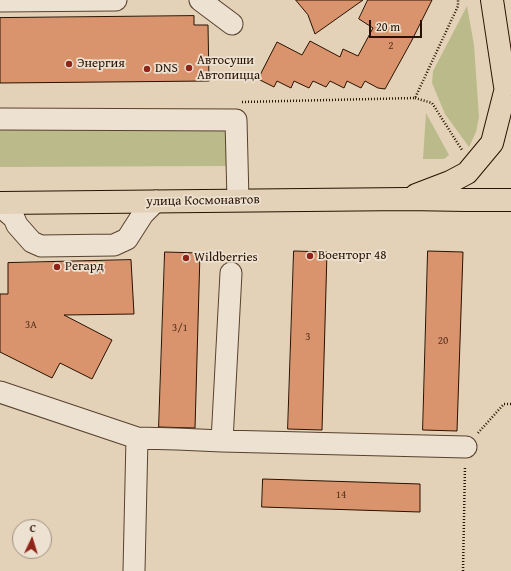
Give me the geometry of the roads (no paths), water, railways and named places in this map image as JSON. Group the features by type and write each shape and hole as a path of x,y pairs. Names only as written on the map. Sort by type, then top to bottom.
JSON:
{"main road":[{"path":"492,0 511,126"},
{"name":"улица Космонавтов","path":"407,199 450,182 467,173 492,143 511,64"},
{"name":"улица Космонавтов","path":"0,204 238,200 511,200"}],"lane":[{"path":"0,1 116,0"},
{"path":"200,0 232,24"},
{"path":"0,119 236,120 238,200"},
{"path":"0,204 14,218 17,225 32,242 41,246 114,245 126,239 143,214 156,201"},
{"path":"222,441 231,273"},
{"path":"0,392 137,438 466,447"},
{"path":"134,571 137,438"}],"place":[{"name":"Энергия","path":"69,64"},
{"name":"Автосуши Автопицца","path":"189,68"},
{"name":"DNS","path":"147,69"},
{"name":"Военторг 48","path":"310,256"},
{"name":"Wildberries","path":"186,258"},
{"name":"Регард","path":"57,267"}]}
